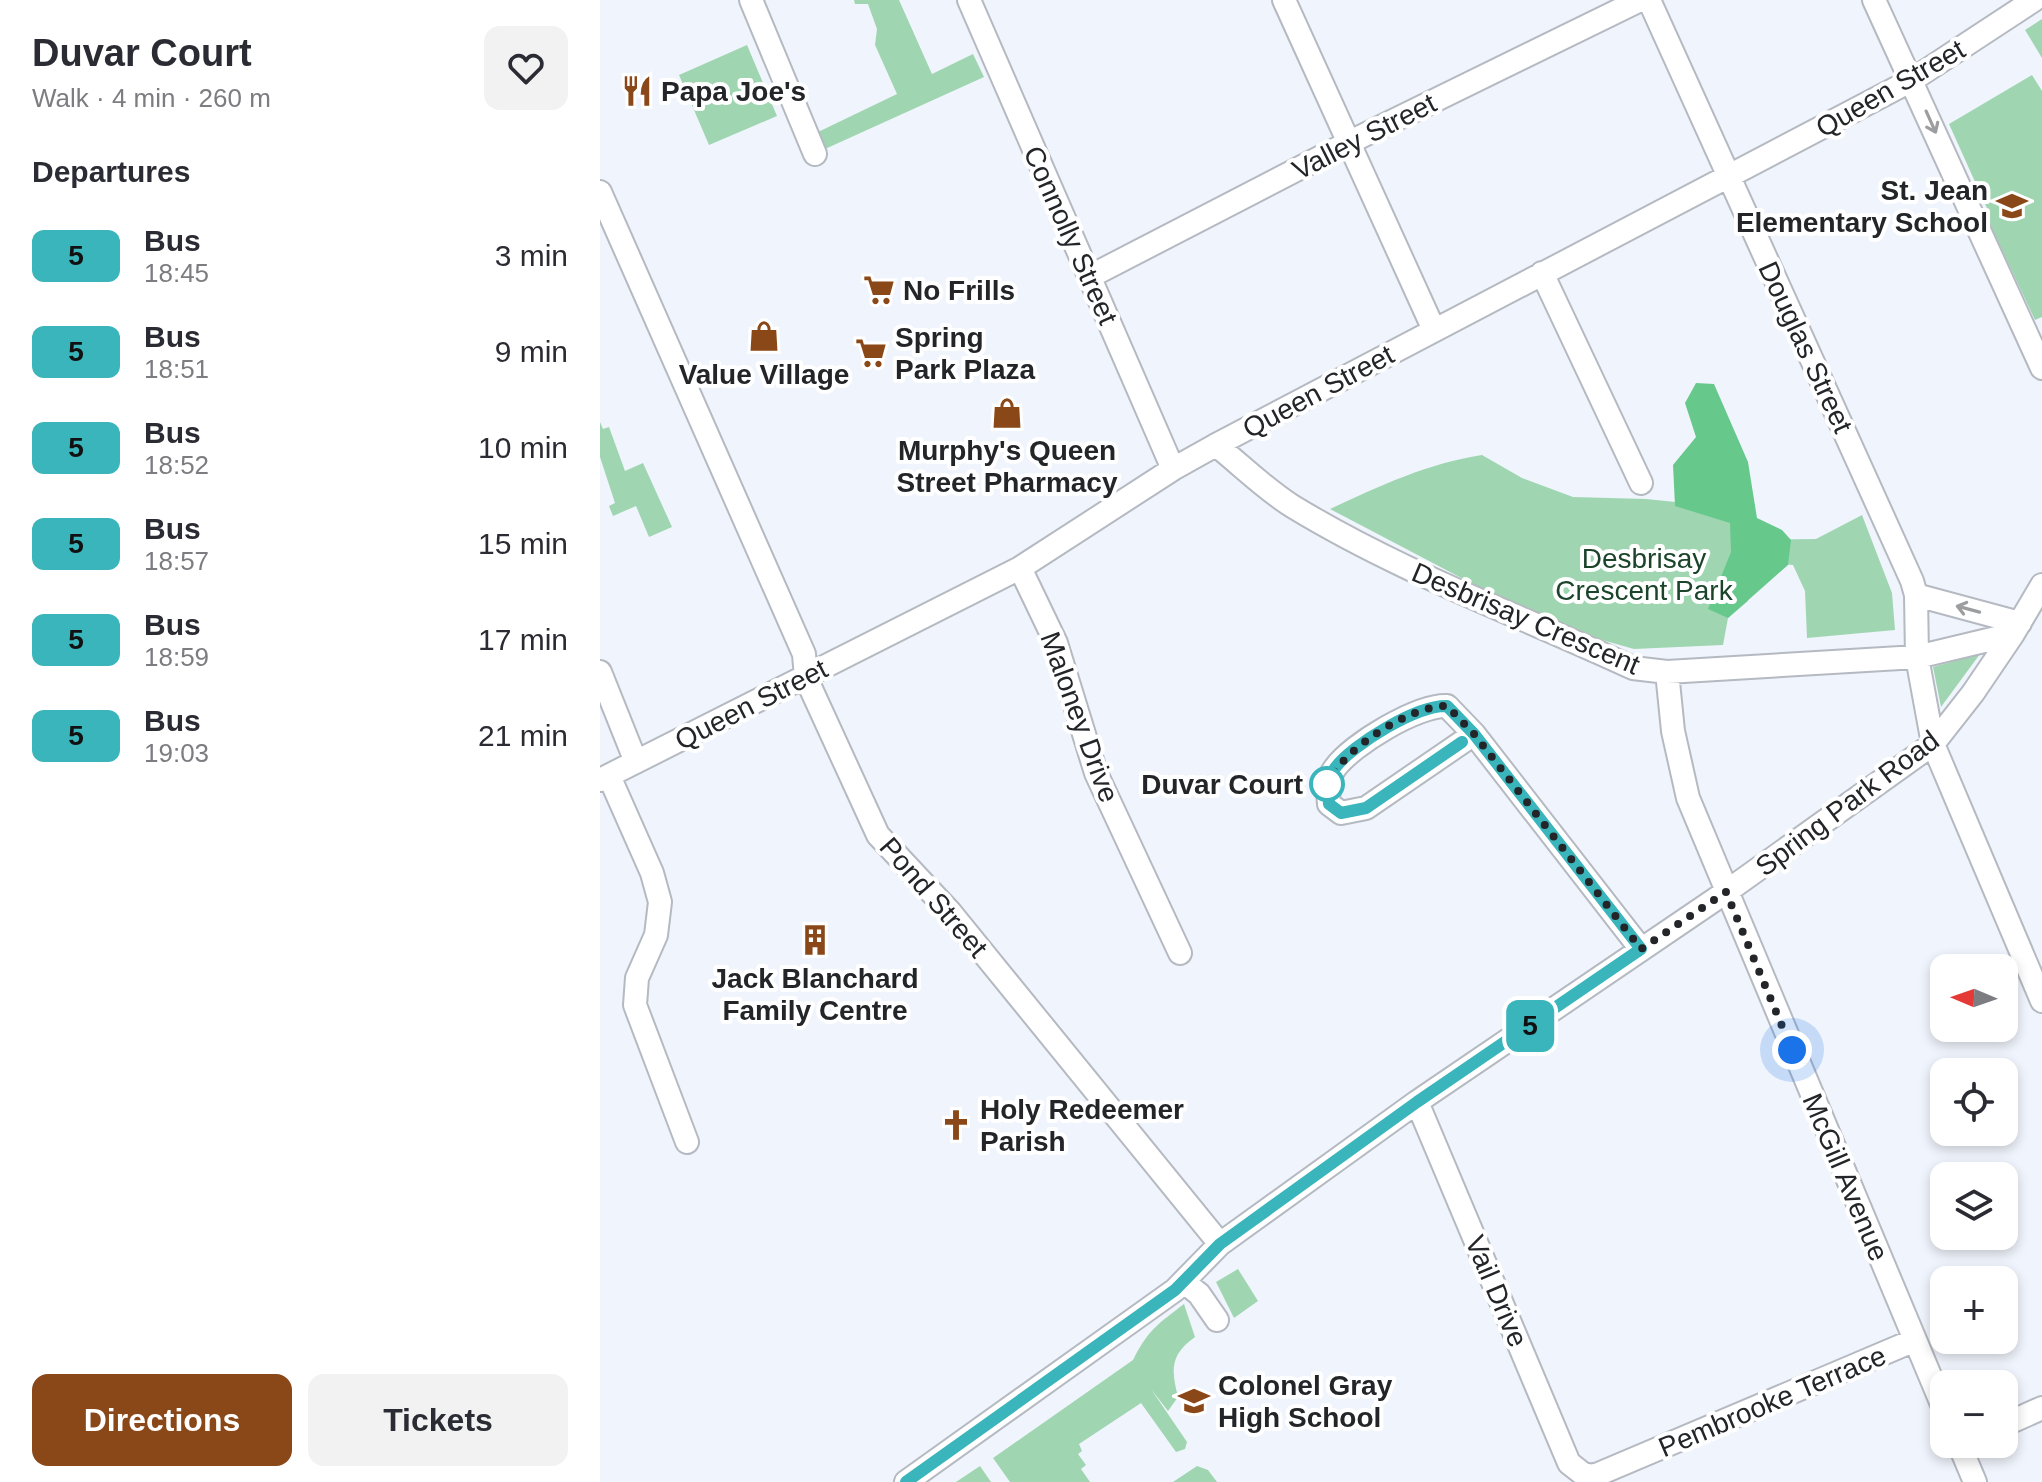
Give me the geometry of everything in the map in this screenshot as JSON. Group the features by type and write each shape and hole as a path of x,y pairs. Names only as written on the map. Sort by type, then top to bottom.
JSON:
{"street":[{"path":"751,0 815,154"},
{"name":"Connolly Street","path":"969,0 1173,469"},
{"path":"1284,0 1434,330"},
{"name":"Valley Street","path":"1089,277 1348,143 1640,0"},
{"name":"Douglas Street","path":"1649,0 1912,581 1916,595 1917,657 1933,744 2042,1001"},
{"path":"1874,0 2042,368"},
{"name":"Queen Street","path":"604,778 1020,568 1173,469 1912,80 2034,0"},
{"name":"Pond Street","path":"600,192 804,654 806,678 878,835 950,912 1220,1244"},
{"path":"1542,273 1641,483"},
{"name":"Desbrisay Crescent","path":"1216,445 1290,504 1432,580 1633,668 1667,672 1917,657 2016,629"},
{"name":"Maloney Drive","path":"1020,568 1056,643 1096,773 1180,953"},
{"name":"Spring Park Road","path":"906,1482 1184,1282 1220,1244 1417,1102 1726,892 1933,744 1973,693 2042,585"},
{"path":"1916,595 2016,629"},
{"path":"600,672 636,762"},
{"name":"McGill Avenue","path":"1667,672 1679,766 1688,798 1930,1376"},
{"path":"1474,734 1366,808 1341,813 1329,804 1327,784 1335,768 1394,722 1433,706 1447,706 1474,734 1641,949"},
{"path":"604,778 652,873 660,902 656,935 637,978 635,1005 687,1142"},
{"name":"Vail Drive","path":"1417,1102 1569,1463 1583,1474"},
{"path":"1184,1282 1199,1294 1217,1320"},
{"name":"Pembrooke Terrace","path":"1583,1474 1594,1476 1915,1340"},
{"path":"2018,1419 2042,1408"},
{"path":"1966,1458 1975,1482"}],"green space":[{"path":"854,0 899,0 932,74 973,54 984,77 825,149 818,132 897,94 875,45 877,29 868,4 855,4"},
{"path":"2042,19 2042,58 2025,30"},
{"path":"747,45 777,116 709,145 679,75"},
{"name":"St. Jean Elementary School","path":"2032,75 2042,91 2042,317 2035,320 1987,218 1990,215 1949,124"},
{"path":"1696,383 1714,384 1748,462 1757,518 1782,530 1791,540 1788,565 1728,618 1708,609 1731,552 1730,523 1675,506 1673,465 1696,437 1685,403"},
{"path":"600,422 603,429 609,427 625,471 643,463 672,527 649,537 636,506 613,516 609,506 615,503 600,457"},
{"name":"Desbrisay Crescent Park","path":"1482,455 1522,478 1573,497 1646,499 1715,506 1737,514 1742,540 1816,539 1862,515 1892,593 1895,630 1807,638 1805,591 1793,565 1760,563 1747,574 1748,601 1728,618 1723,645 1634,649 1602,640 1511,604 1330,509 1424,470"},
{"path":"1980,654 1941,707 1933,667"},
{"path":"1238,1269 1258,1301 1234,1318 1216,1282"},
{"path":"1184,1304 1195,1337 1181,1350 1174,1363 1178,1397 1168,1411 1151,1389 1187,1442 1185,1449 1176,1452 1141,1403 1079,1444 1082,1451 1078,1454 1086,1465 1081,1469 1090,1482 1010,1482 993,1458 1133,1360 1154,1328"},
{"path":"980,1466 991,1482 956,1482"},
{"path":"1197,1466 1208,1470 1217,1482 1173,1482"}],"bus line":[{"name":"5","path":"906,1482 1175,1290 1220,1244 1417,1102 1641,949 1474,734 1447,706 1433,706 1394,722 1350,754 1335,768 1327,784 1329,804 1341,813 1354,813 1366,808 1462,742"}],"place":[{"name":"Papa Joe's","path":"637,91"},
{"name":"St. Jean Elementary School","path":"2012,206"},
{"name":"No Frills","path":"879,290"},
{"name":"Value Village","path":"764,336"},
{"name":"Spring Park Plaza","path":"871,353"},
{"name":"Murphy's Queen Street Pharmacy","path":"1007,413"},
{"name":"Duvar Court","path":"1327,784"},
{"name":"Jack Blanchard Family Centre","path":"815,940"},
{"name":"Holy Redeemer Parish","path":"956,1125"},
{"name":"Colonel Gray High School","path":"1194,1401"}],"route":[{"path":"1327,784 1335,768 1350,754 1394,722 1433,706 1447,706 1474,734 1641,949 1726,892 1792,1050"}]}
